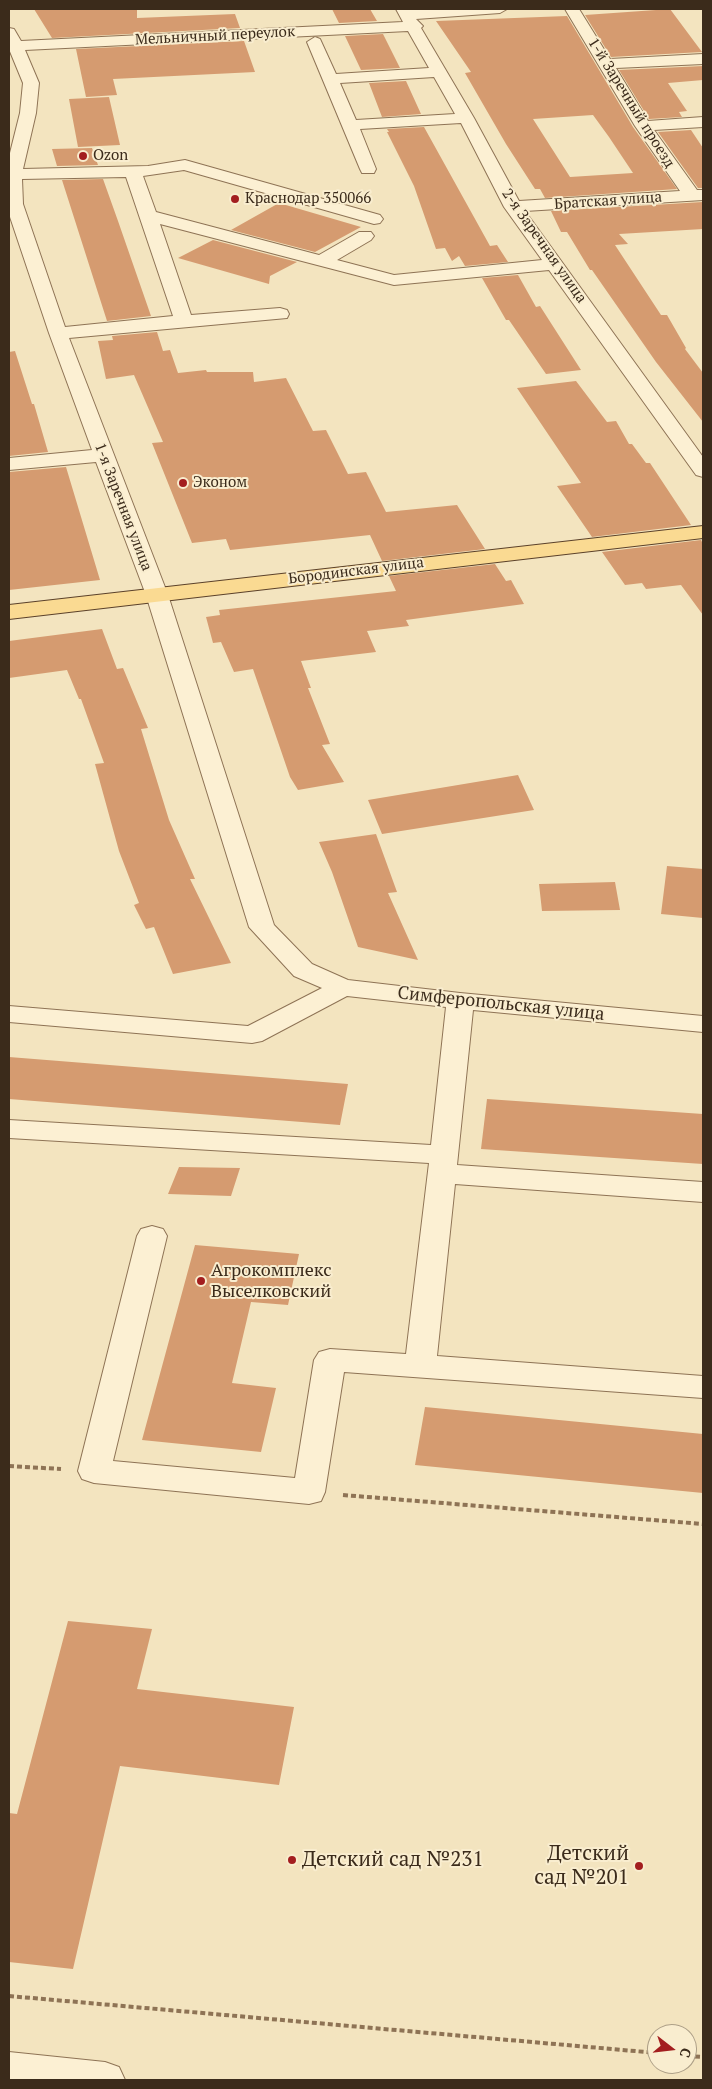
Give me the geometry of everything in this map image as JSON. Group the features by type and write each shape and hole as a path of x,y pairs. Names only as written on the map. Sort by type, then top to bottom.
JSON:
{"main road":[{"name":"Бородинская улица","path":"9,612 703,532"}],"street":[{"name":"Мельничный переулок","path":"12,39 408,17 500,9"},
{"name":"1-й Заречный проезд","path":"572,9 643,126 698,196"},
{"name":"2-я Заречная улица","path":"408,17 466,118 513,207 556,264 703,472"},
{"name":"1-я Заречная улица","path":"12,39 31,83 28,113 12,174 14,204 58,333 157,595 262,927 303,970"},
{"path":"315,42 368,169"},
{"path":"606,64 703,59"},
{"path":"330,79 440,72"},
{"path":"9,113 28,113"},
{"path":"350,125 466,118"},
{"path":"643,126 703,122"},
{"path":"12,174 134,171 185,165 374,220"},
{"path":"134,171 184,321"},
{"name":"Братская улица","path":"513,207 698,196"},
{"path":"149,216 394,280 556,264"},
{"path":"322,261 365,236"},
{"path":"58,333 280,314"},
{"path":"9,464 103,455"},
{"name":"Симферопольская улица","path":"303,970 343,987 460,1001 703,1024"},
{"path":"9,1014 252,1035 343,987"},
{"path":"420,1366 460,1001"},
{"path":"9,1129 443,1164 703,1192"},
{"path":"152,1236 94,1471 309,1492 330,1360 703,1387"},
{"path":"9,2070 105,2080"}],"path":[{"path":"9,1466 94,1471"},
{"path":"309,1492 703,1524"},
{"path":"9,1996 647,2052"}],"building":[{"path":"34,9 137,9 137,18 235,14 240,28 52,38"},
{"path":"332,9 370,9 377,21 339,23"},
{"path":"670,9 702,52 611,57 585,15"},
{"path":"567,16 633,127 677,189 545,198 540,189 535,189 506,144 465,73 471,72 436,21","holes":["593,115 633,173 570,177 533,119"]},
{"path":"383,34 400,68 361,70 345,36"},
{"path":"244,41 255,72 113,79 117,95 86,97 76,49"},
{"path":"703,66 703,80 668,83 687,111 679,112 682,117 649,119 619,70"},
{"path":"406,81 421,114 382,117 369,83"},
{"path":"109,97 120,145 78,147 69,99"},
{"path":"424,127 490,246 497,245 508,262 465,266 459,256 452,261 445,248 436,249 414,186 387,132 389,132 387,129"},
{"path":"691,130 703,148 703,188 698,188 658,132"},
{"path":"92,148 98,165 57,166 52,149"},
{"path":"103,179 151,316 107,321 62,180"},
{"path":"703,202 703,229 619,234 628,244 615,245 661,315 667,315 685,349 703,373 703,422 656,362 592,270 590,270 567,232 561,232 551,211"},
{"path":"279,203 361,227 315,252 231,230"},
{"path":"213,240 297,262 270,276 269,284 178,258"},
{"path":"518,275 536,307 540,306 581,370 546,374 509,320 506,320 482,278"},
{"path":"157,332 163,351 170,350 178,373 206,370 207,372 253,372 254,382 286,378 313,431 326,430 348,474 366,472 386,512 457,505 485,549 382,561 370,535 230,550 226,539 192,543 152,443 163,442 134,375 106,379 98,341 113,340 112,336"},
{"path":"15,351 32,404 34,404 48,452 9,456 9,352"},
{"path":"576,381 607,422 616,421 629,444 632,444 646,463 650,463 691,525 592,537 557,486 581,483 517,388"},
{"path":"66,467 100,580 9,590 9,472"},
{"path":"701,540 703,544 703,615 681,585 646,589 642,583 625,585 602,552"},
{"path":"495,564 506,581 511,580 524,604 406,620 409,626 367,631 376,652 301,661 311,688 308,688 330,744 322,745 344,782 298,790 290,777 253,669 234,672 221,642 213,643 206,617 220,615 219,610 396,591 389,576"},
{"path":"102,629 117,669 123,668 148,728 141,729 169,820 195,879 190,879 231,963 173,974 154,927 146,929 134,905 139,903 119,851 95,764 104,763 81,699 79,699 67,670 9,678 9,641"},
{"path":"518,775 534,810 382,834 368,800"},
{"path":"376,834 397,892 388,893 418,960 358,947 332,872 319,842"},
{"path":"667,866 703,869 703,918 661,914"},
{"path":"615,882 620,910 542,911 539,884"},
{"path":"9,1057 348,1084 340,1125 9,1099"},
{"path":"487,1099 703,1114 703,1164 481,1149"},
{"path":"179,1167 240,1168 231,1196 168,1194"},
{"path":"195,1245 299,1254 288,1305 251,1302 232,1383 276,1388 261,1452 142,1440"},
{"path":"425,1407 703,1434 703,1493 415,1465"},
{"path":"68,1621 152,1629 137,1689 294,1707 279,1785 120,1766 73,1969 9,1962 9,1813 17,1814"}],"place":[{"name":"Ozon","path":"83,156"},
{"name":"Краснодар 350066","path":"235,199"},
{"name":"Эконом","path":"183,483"},
{"name":"Агрокомплекс Выселковский","path":"201,1281"},
{"name":"Детский сад №231","path":"292,1860"},
{"name":"Детский сад №201","path":"639,1866"}]}
